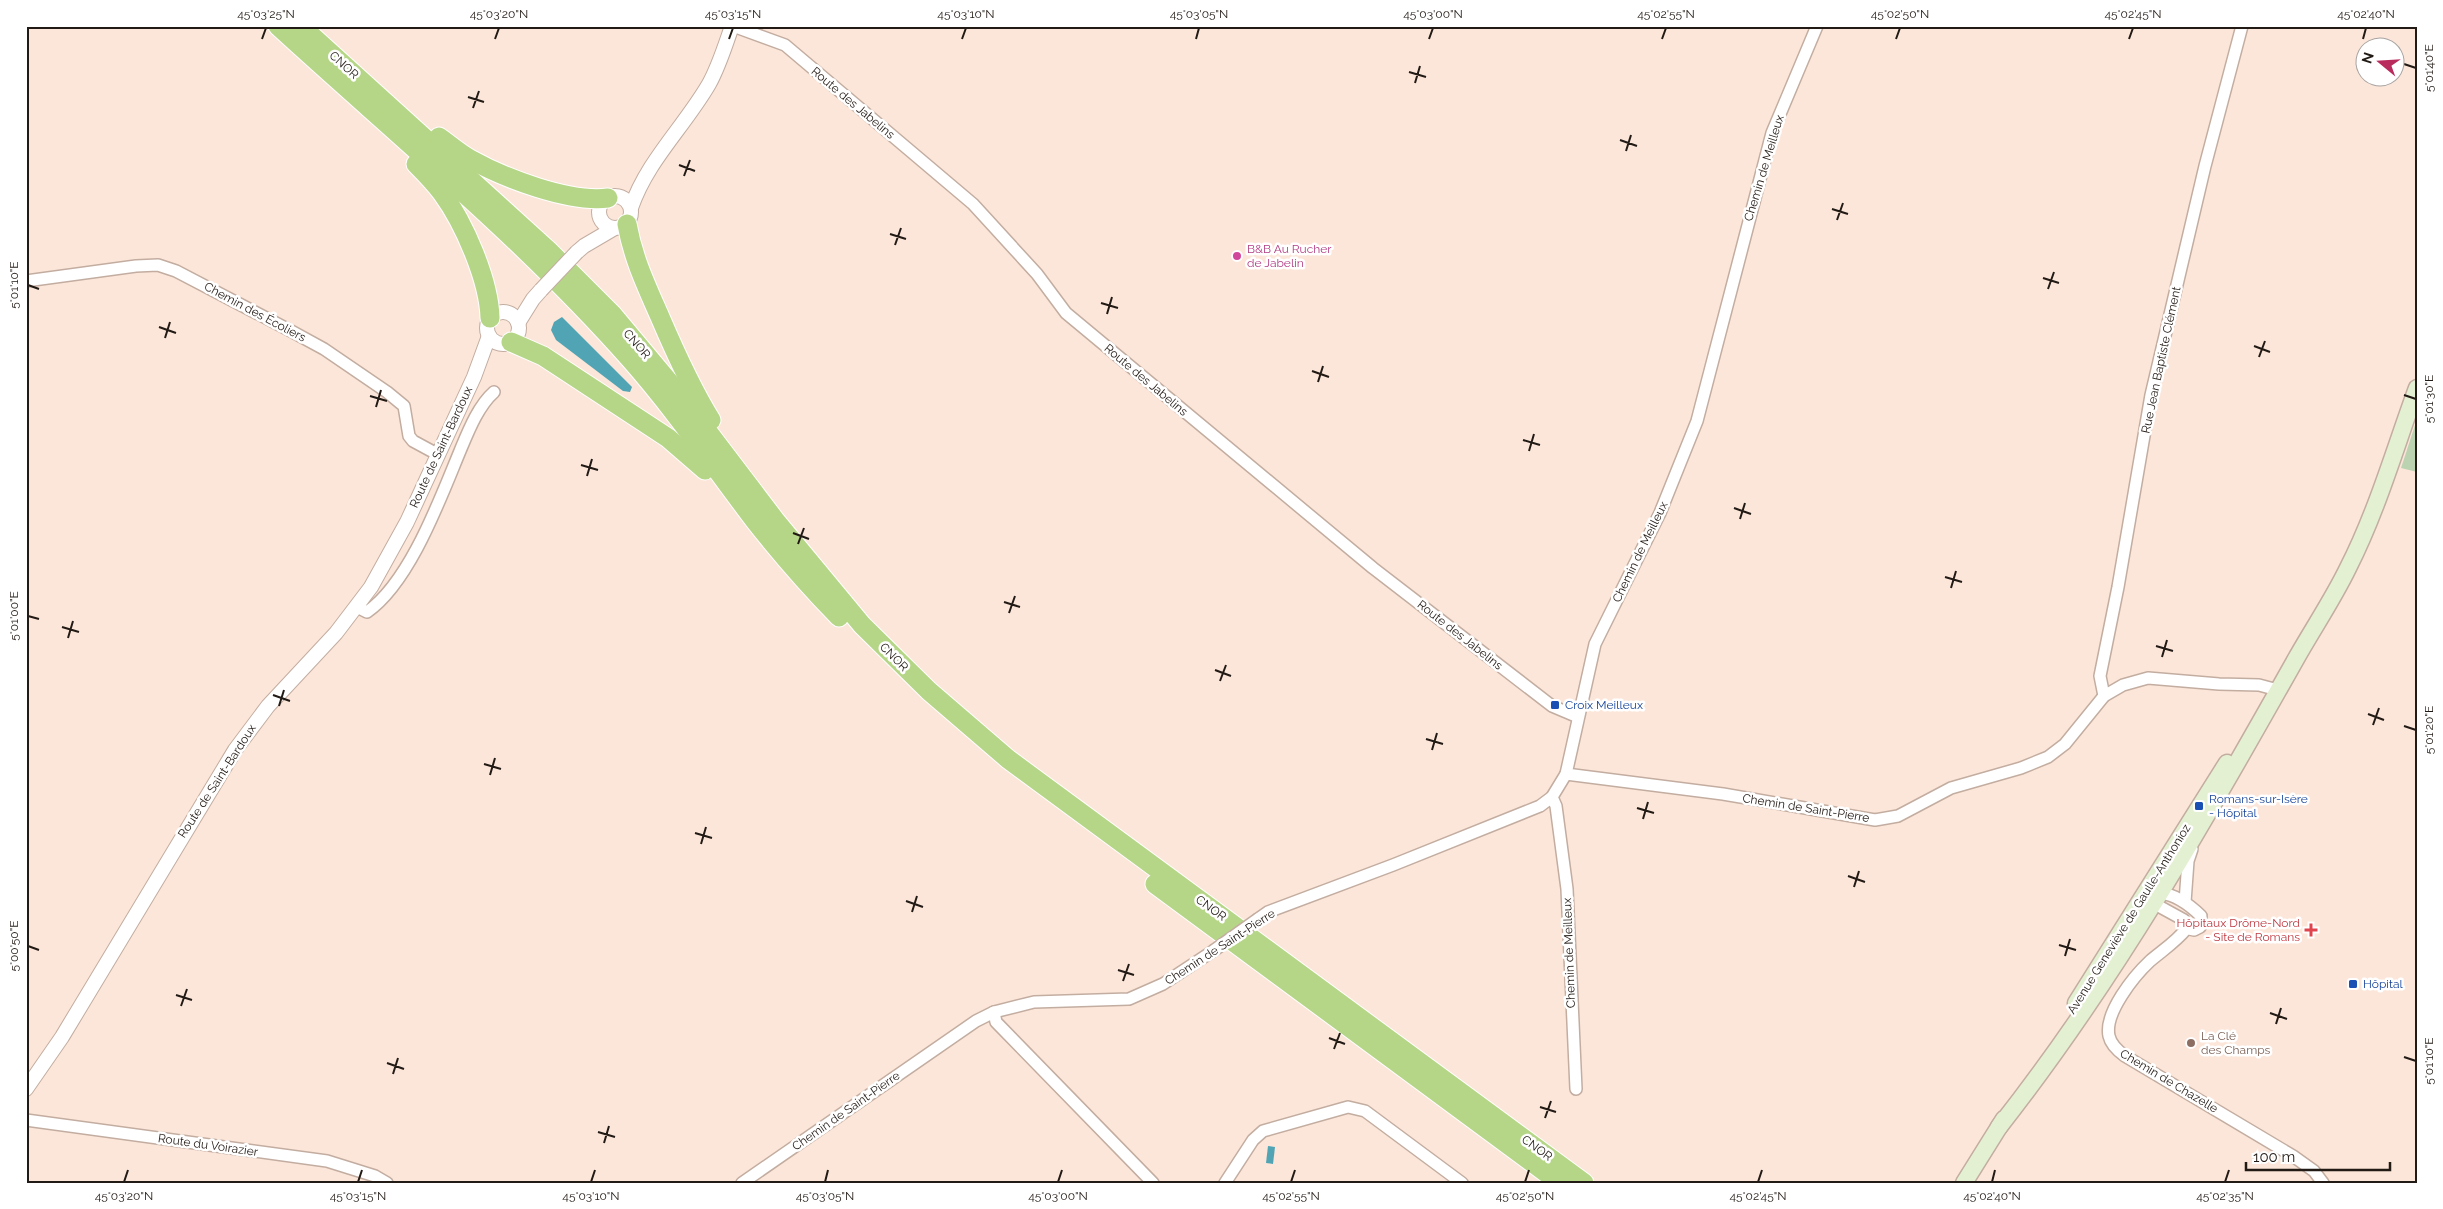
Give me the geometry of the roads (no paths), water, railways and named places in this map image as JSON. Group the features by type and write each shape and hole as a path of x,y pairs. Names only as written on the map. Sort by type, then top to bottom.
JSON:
{"highway":[{"name":"CNOR","path":"278,26 540,263 572,295 631,360 668,405 756,522 802,579 895,675 1001,769 1560,1183"},
{"name":"CNOR","path":"301,26 541,243 613,316 680,395 775,520 862,625 929,691 1008,759 1584,1183"},
{"path":"306,26 342,54 427,128 468,158 504,175 551,191 588,200 612,197"},
{"path":"339,80 442,192 474,258 487,296 490,327"},
{"path":"623,220 635,258 676,354 706,411 775,520"},
{"path":"507,343 543,356 688,453 705,469 752,526 802,579"}],"main road":[{"name":"Avenue Geneviève de Gaulle-Anthonioz","path":"1999,1127 2031,1087 2082,1014 2214,805 2349,567 2417,388"},
{"name":"Avenue Geneviève de Gaulle-Anthonioz","path":"1964,1183 2169,853 2274,689 2297,657"}],"street":[{"path":"514,318 580,249 623,220 645,173 709,84 721,59 732,26"},
{"name":"Route des Jabelins","path":"732,26 785,46 973,204 1037,274 1066,314 1373,568 1552,706 1578,717"},
{"name":"Chemin de Meilleux","path":"1576,1089 1566,889 1556,806 1552,797 1566,774 1595,644 1660,513 1697,421 1772,133 1817,26"},
{"name":"Rue Jean Baptiste Clément","path":"2104,696 2100,676 2118,587 2151,395 2205,166 2242,26"},
{"path":"580,249 599,214 601,204 645,173"},
{"path":"612,197 625,200 623,220"},
{"path":"599,214 603,224 623,220"},
{"name":"Chemin des Écoliers","path":"26,281 136,266 158,265 176,271 324,349 387,392 404,406 409,436 413,441 437,454"},
{"path":"499,312 514,318 518,334 507,343 492,340 490,327 499,312"},
{"name":"Route de Saint-Bardoux","path":"26,1089 62,1037 235,750 268,706 336,633 357,607 389,557 474,377 490,327"},
{"name":"Route de Saint-Bardoux","path":"474,377 507,343"},
{"path":"357,607 367,612 376,605 398,578 417,547 433,515 470,427 489,396 494,392"},
{"name":"Chemin de Saint-Pierre","path":"1566,774 1723,794 1875,820 1898,816 1951,788 2021,768 2048,757 2066,744 2104,696 2123,685 2148,678 2259,685 2274,689"},
{"name":"Chemin de Saint-Pierre","path":"742,1183 976,1021 994,1012 1034,1002 1129,999 1163,984 1268,912 1393,865 1540,806 1552,797"},
{"path":"2185,902 2191,851 2214,805"},
{"path":"2154,898 2169,853"},
{"path":"2135,909 2154,898 2173,896 2185,902 2193,911 2200,914 2202,923 2198,929 2186,924 2154,898"},
{"path":"2186,924 2187,914 2193,911"},
{"name":"Chemin de Chazelle","path":"2186,924 2171,945 2149,962 2113,1010 2108,1023 2109,1037 2114,1047 2125,1056 2293,1156 2314,1171 2323,1183"},
{"path":"994,1012 996,1022 1153,1183"},
{"path":"1225,1183 1253,1140 1263,1131 1348,1106 1365,1111 1462,1183"},
{"name":"Route du Voirazier","path":"26,1120 327,1161 375,1176 387,1183"}],"water":[{"path":"562,317 632,387 630,392 623,391 556,340 551,330 554,322"},
{"path":"1268,1146 1275,1147 1273,1164 1266,1163"}],"place":[{"name":"B&B Au Rucher de Jabelin","path":"1237,256"},
{"name":"Croix Meilleux","path":"1555,705"},
{"name":"Romans-sur-Isère - Hôpital","path":"2199,806"},
{"name":"Hôpitaux Drôme-Nord - Site de Romans","path":"2311,930"},
{"name":"Hôpital","path":"2353,984"},
{"name":"La Clé des Champs","path":"2191,1043"}]}
